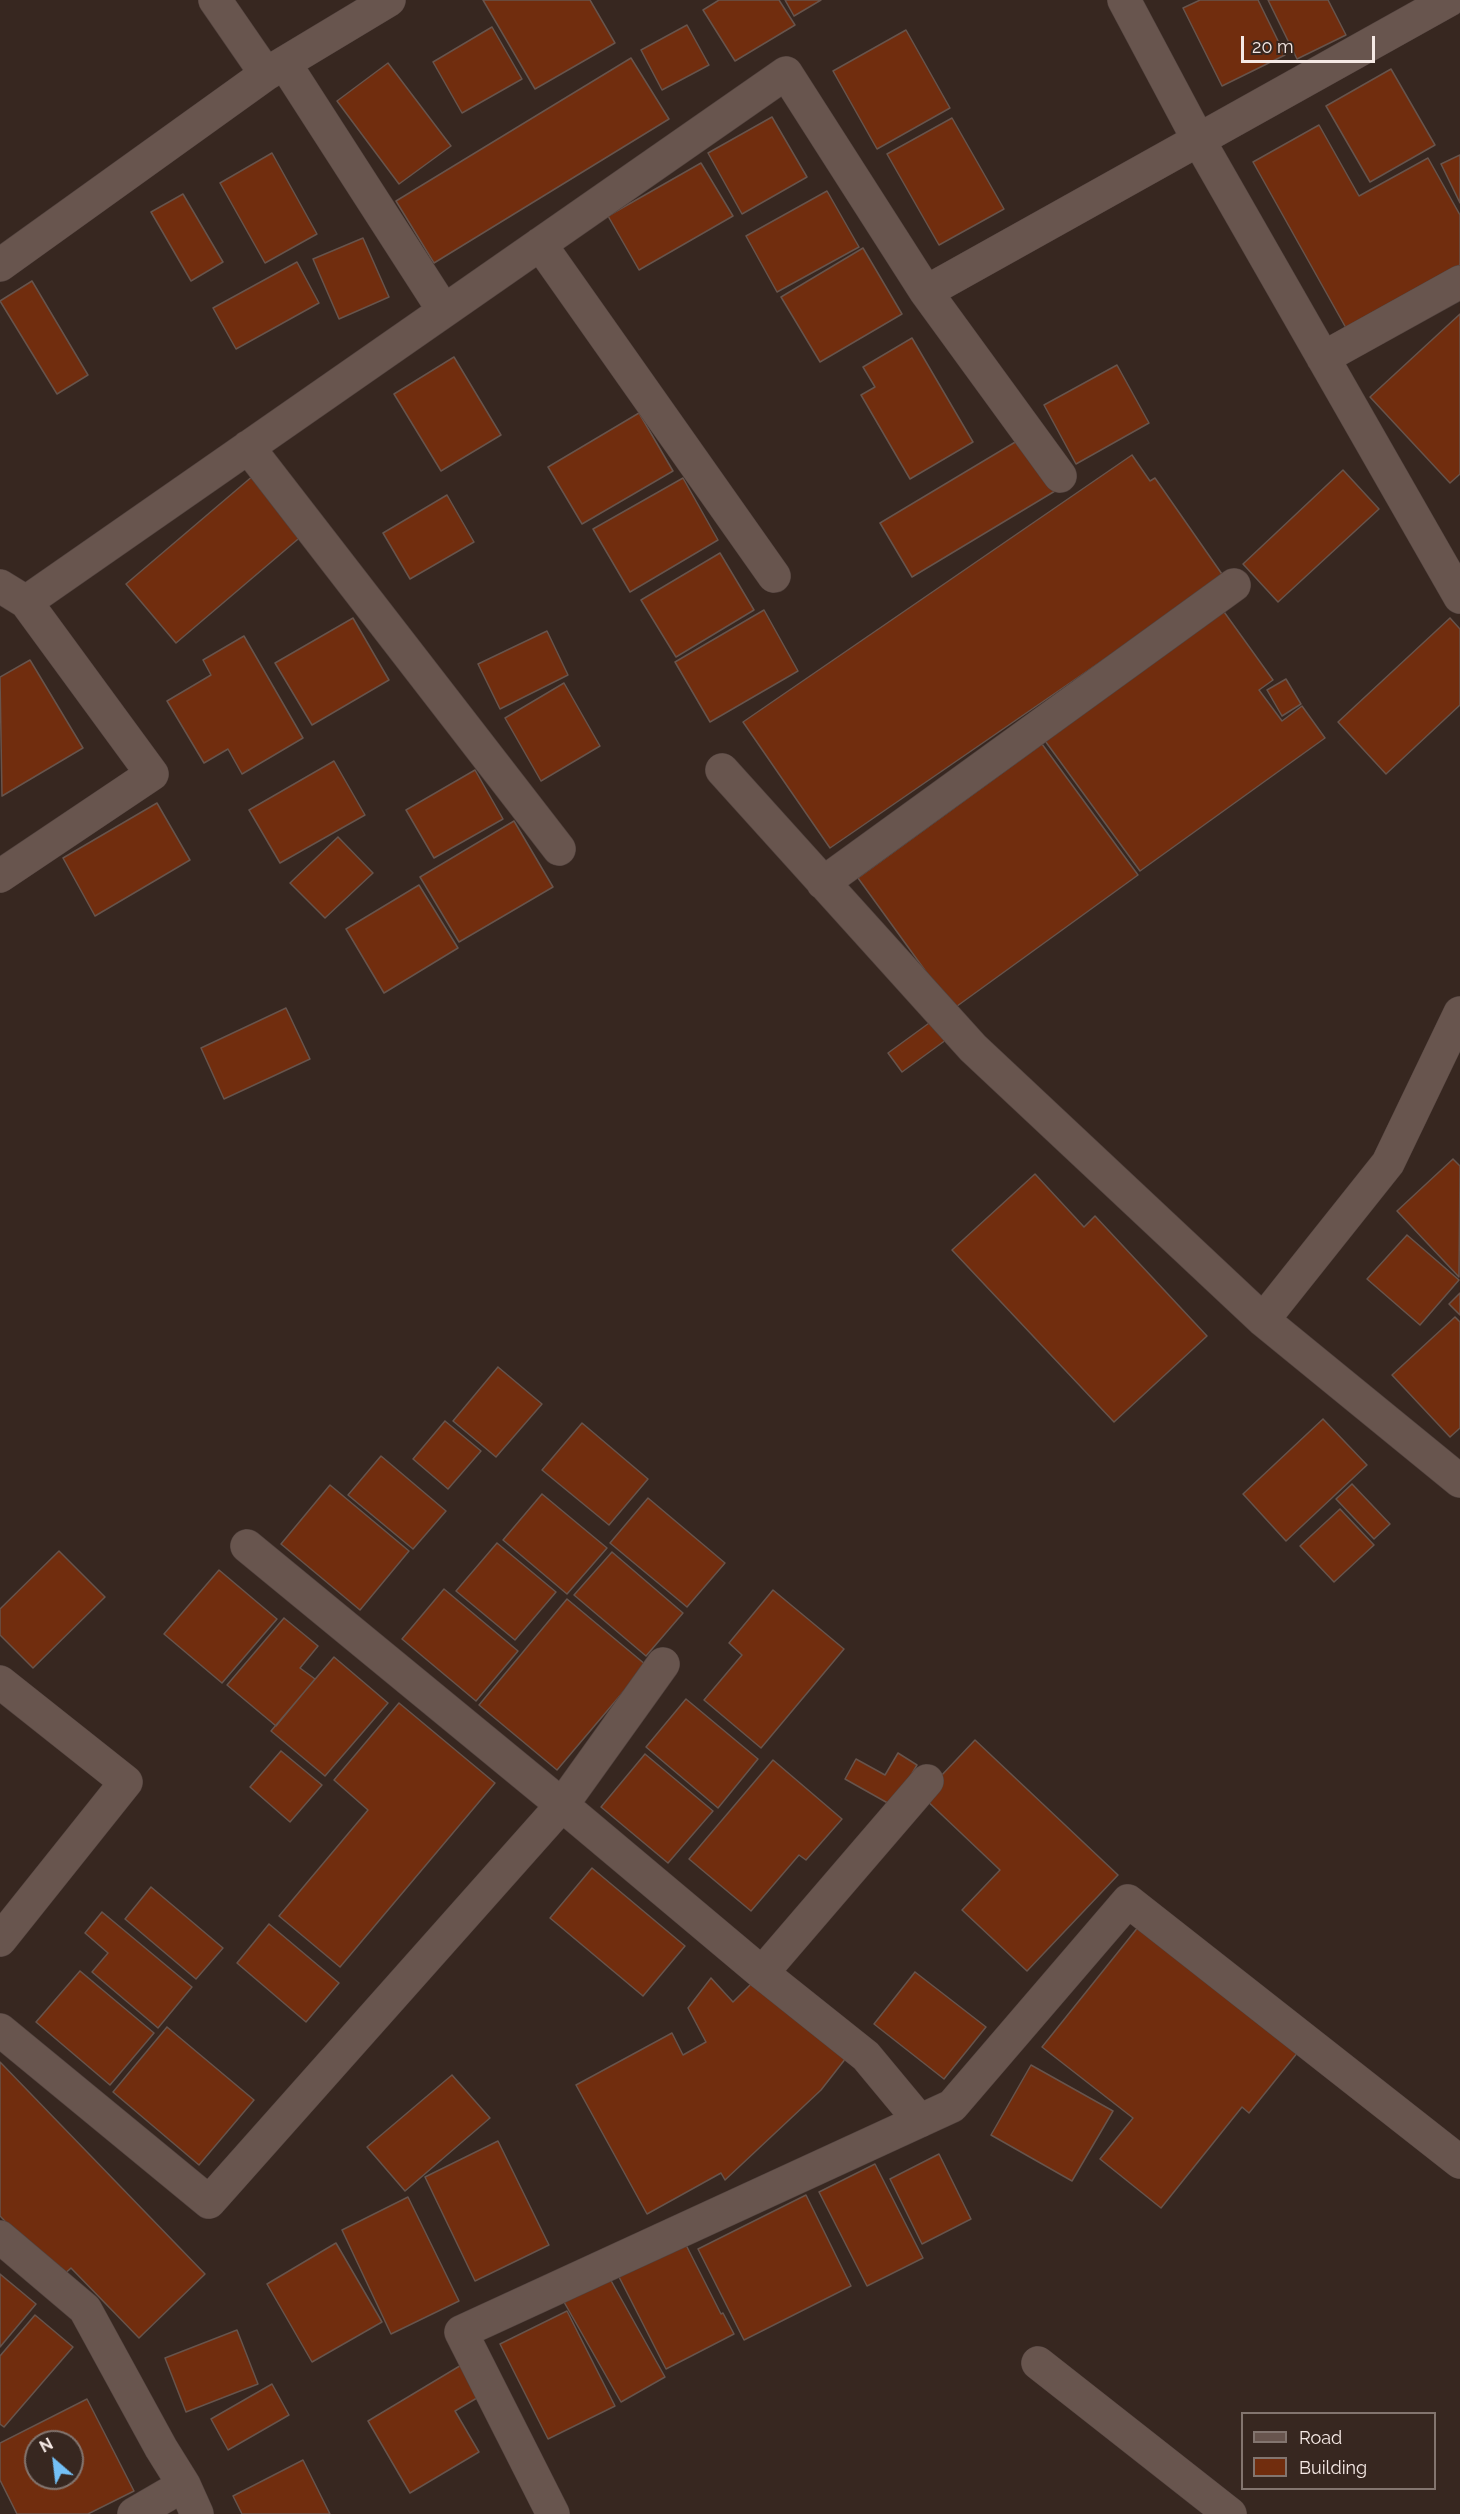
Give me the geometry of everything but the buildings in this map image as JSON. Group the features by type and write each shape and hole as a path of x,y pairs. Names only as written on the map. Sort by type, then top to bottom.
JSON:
{"street":[{"path":"214,0 275,69 444,311"},
{"path":"0,265 275,69 389,0"},
{"path":"1124,0 1198,140 1460,597"},
{"path":"926,292 1449,0"},
{"path":"0,876 152,774 13,594 248,447 786,73 926,292 1060,476"},
{"path":"540,244 774,576"},
{"path":"1323,358 1460,282"},
{"path":"248,447 559,849"},
{"path":"823,883 1234,585"},
{"path":"722,770 973,1048 1263,1320 1459,1479"},
{"path":"1263,1320 1388,1163 1460,1013"},
{"path":"247,1546 762,1973 866,2056 920,2121"},
{"path":"0,2030 209,2202 562,1805 663,1664"},
{"path":"0,1682 126,1782 0,1940"},
{"path":"762,1973 927,1781"},
{"path":"553,2514 461,2332 952,2106 1128,1901 1460,2162"},
{"path":"0,2237 85,2309 160,2448 184,2485 197,2514"},
{"path":"1038,2363 1230,2514"},
{"path":"135,2514 184,2485"}]}
